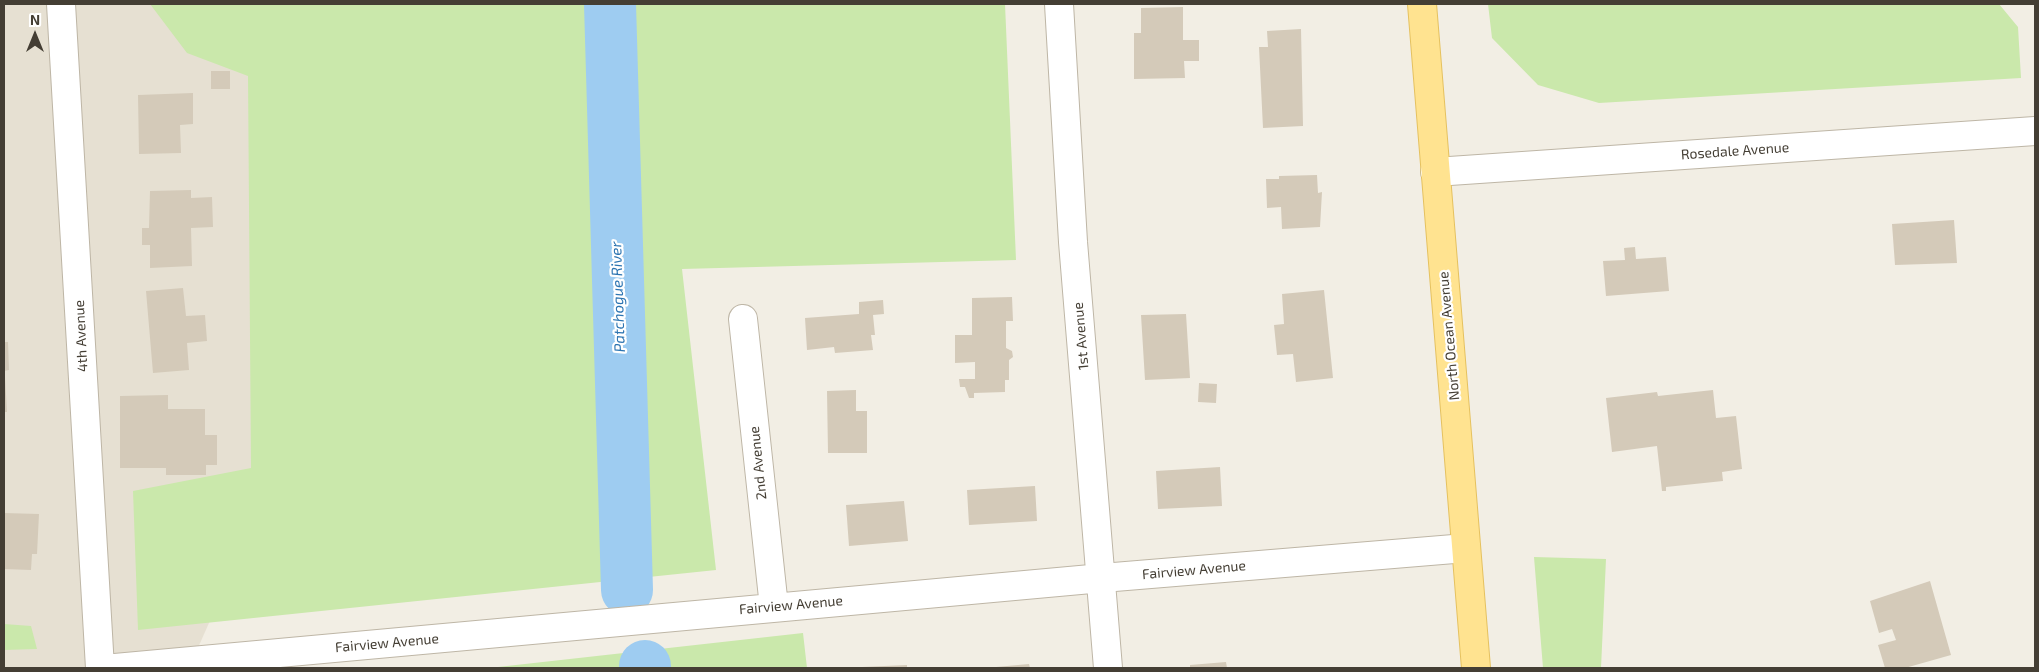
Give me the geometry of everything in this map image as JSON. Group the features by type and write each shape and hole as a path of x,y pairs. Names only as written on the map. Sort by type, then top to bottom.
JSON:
{"main road":[{"name":"North Ocean Avenue","path":"1422,4 1476,668"}],"street":[{"name":"4th Avenue","path":"61,4 100,668"},
{"name":"1st Avenue","path":"1059,4 1073,242 1108,668"},
{"name":"Rosedale Avenue","path":"1435,172 2035,131"},
{"name":"2nd Avenue","path":"743,319 774,607"},
{"name":"Fairview Avenue","path":"116,668 774,607 1466,548"}],"shaded area":[{"path":"4,4 318,4 342,323 189,668 4,668"}],"green space":[{"path":"150,4 1005,4 1016,260 682,269 716,570 138,630 133,491 251,468 248,76 187,53"},
{"path":"1488,4 1999,4 2018,27 2021,78 1599,103 1538,85 1492,38"},
{"path":"1534,557 1606,559 1601,668 1543,668"},
{"path":"4,624 31,626 37,649 4,650"},
{"path":"803,633 807,668 489,668"}],"building":[{"path":"1183,7 1183,40 1199,40 1199,61 1184,61 1185,78 1134,79 1134,33 1141,33 1141,8"},
{"path":"1301,29 1303,126 1263,128 1259,47 1268,47 1267,31"},
{"path":"211,71 230,71 230,89 211,89"},
{"path":"193,93 193,124 180,125 181,153 139,154 138,95"},
{"path":"1317,175 1318,193 1322,192 1320,227 1282,229 1281,207 1267,208 1266,179 1279,179 1279,176"},
{"path":"191,190 191,198 212,197 213,227 191,228 192,266 150,268 150,245 142,245 142,228 149,228 150,191"},
{"path":"1954,220 1957,263 1895,265 1892,224"},
{"path":"1635,247 1636,259 1666,257 1669,291 1606,296 1603,261 1625,260 1624,248"},
{"path":"183,288 186,316 205,315 207,341 187,343 189,370 153,373 146,291"},
{"path":"1324,290 1333,378 1296,382 1293,354 1277,355 1274,325 1284,324 1282,294"},
{"path":"1012,297 1013,321 1006,321 1006,348 1012,351 1013,357 1009,360 1009,380 1005,380 1005,392 974,393 974,398 969,398 965,387 960,387 959,379 975,379 975,362 955,363 955,335 972,335 972,298"},
{"path":"883,300 884,314 873,315 875,335 871,335 873,350 835,353 834,347 807,350 805,318 859,314 859,302"},
{"path":"1186,314 1190,378 1145,380 1141,315"},
{"path":"4,342 8,342 9,370 4,371"},
{"path":"5,377 7,412 4,412"},
{"path":"1199,383 1217,384 1216,403 1198,402"},
{"path":"856,390 856,411 867,411 867,453 828,453 827,391"},
{"path":"1713,390 1716,418 1736,416 1742,469 1722,472 1723,481 1666,487 1666,491 1662,491 1657,446 1612,452 1606,398 1657,392 1658,396"},
{"path":"168,395 168,409 205,409 205,435 217,435 217,465 206,465 206,475 166,475 166,468 120,468 120,396"},
{"path":"1220,467 1222,506 1158,509 1156,471"},
{"path":"1035,486 1037,521 969,525 967,490"},
{"path":"904,501 908,541 849,546 846,505"},
{"path":"4,513 39,514 37,554 32,554 31,570 4,569"},
{"path":"1930,581 1951,655 1905,668 1885,668 1878,645 1896,640 1892,629 1879,633 1870,601"},
{"path":"1226,662 1227,668 1190,668 1190,665"},
{"path":"1029,664 1030,668 996,668 996,667"},
{"path":"907,665 907,668 862,668 862,667"}],"waterway":[{"name":"Patchogue River","path":"610,4 627,590"}]}
